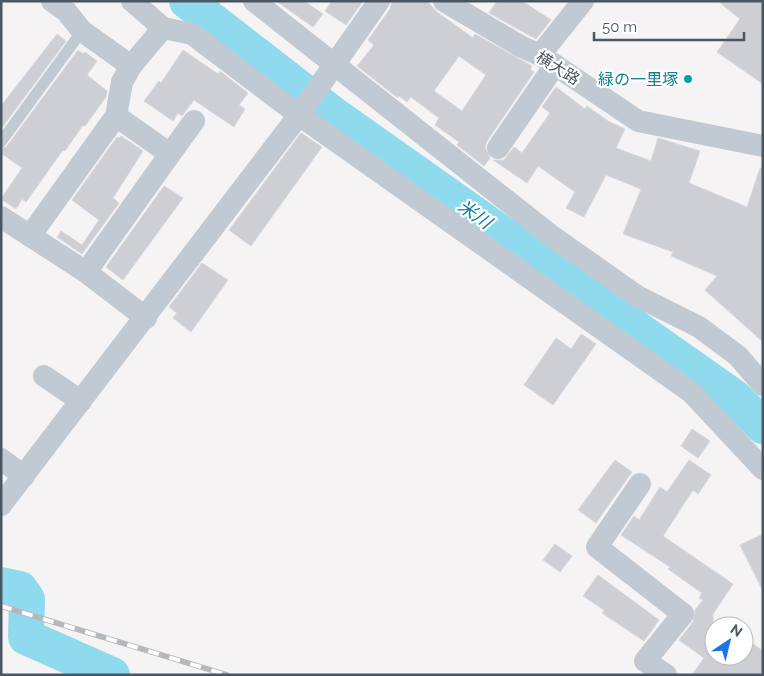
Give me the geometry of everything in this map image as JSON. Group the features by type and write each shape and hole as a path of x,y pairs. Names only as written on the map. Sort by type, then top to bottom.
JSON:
{"street":[{"path":"52,1 66,11 82,31 131,66"},
{"path":"132,1 163,28 192,34 691,392 763,469"},
{"path":"254,1 334,68 549,234 637,296 707,332 738,356 763,385"},
{"path":"1,505 146,318 334,68 379,1"},
{"name":"横大路","path":"444,1 522,48 547,60 638,121 763,146"},
{"path":"498,148 547,60 583,1"},
{"path":"30,236 116,116 122,82 131,66 163,28"},
{"path":"116,116 170,154"},
{"path":"86,272 194,121"},
{"path":"1,217 86,272 146,318"},
{"path":"44,376 81,402"},
{"path":"1,459 24,476"},
{"path":"640,484 597,547 683,614 640,668 666,675"}],"lane":[{"path":"1,142 82,31"}],"building":[{"path":"276,1 304,1 323,14 313,27"},
{"path":"332,1 363,1 346,25 325,11"},
{"path":"392,1 427,1 437,12 473,38 475,34 532,66 530,69 534,72 487,141 485,147 490,158 484,166 457,145 459,142 435,125 439,118 411,97 407,102 399,96 398,98 357,66 374,45 368,40 390,9","holes":["459,56 486,75 462,111 434,91"]},
{"path":"497,1 522,1 551,20 536,39 489,13"},
{"path":"718,1 763,1 763,84 717,52 740,19"},
{"path":"57,34 66,41 1,129 1,106"},
{"path":"78,50 83,54 85,52 97,61 87,75 107,91 106,97 65,151 63,150 26,202 22,199 16,209 1,199 22,168 1,153 1,149 7,146"},
{"path":"183,50 218,74 220,71 248,93 239,105 245,109 234,127 194,100 182,116 178,113 173,121 144,101 159,81 161,83"},
{"path":"556,87 585,109 587,106 608,121 625,129 616,148 651,161 658,138 700,151 689,183 747,207 760,168 763,168 763,342 705,290 717,276 671,256 673,252 623,234 641,189 606,175 584,217 566,208 575,192 538,166 527,183 493,160 504,160 514,147 522,153 550,113 542,107"},
{"path":"301,133 322,147 251,246 229,230"},
{"path":"121,136 143,151 113,198 119,203 82,254 57,237 61,231 82,245 99,220 72,200 117,137"},
{"path":"164,186 183,198 123,280 106,267"},
{"path":"202,263 228,280 191,332 173,318 177,313 169,307"},
{"path":"581,334 596,344 553,405 524,385 556,338 571,349"},
{"path":"692,429 710,441 698,458 681,446"},
{"path":"615,460 632,472 596,523 578,510"},
{"path":"689,460 711,475 698,494 693,490 663,536 733,584 713,616 704,616 704,658 679,640 693,622 695,610 703,600 699,598 702,593 668,569 670,567 621,535 634,516 639,520 660,487 667,492"},
{"path":"763,534 763,591 740,545"},
{"path":"555,544 572,556 560,572 543,560"},
{"path":"598,575 659,620 644,641 602,613 604,610 583,596"},
{"path":"754,644 763,651 763,675 692,675 704,658 704,666 754,666"}],"waterway":[{"name":"米川","path":"187,1 334,115 735,398 763,426"},
{"path":"1,585 20,589 27,599 26,637 112,675"}],"railway":[{"path":"1,606 227,675"}],"place":[{"name":"緑の一里塚","path":"688,79"}]}
